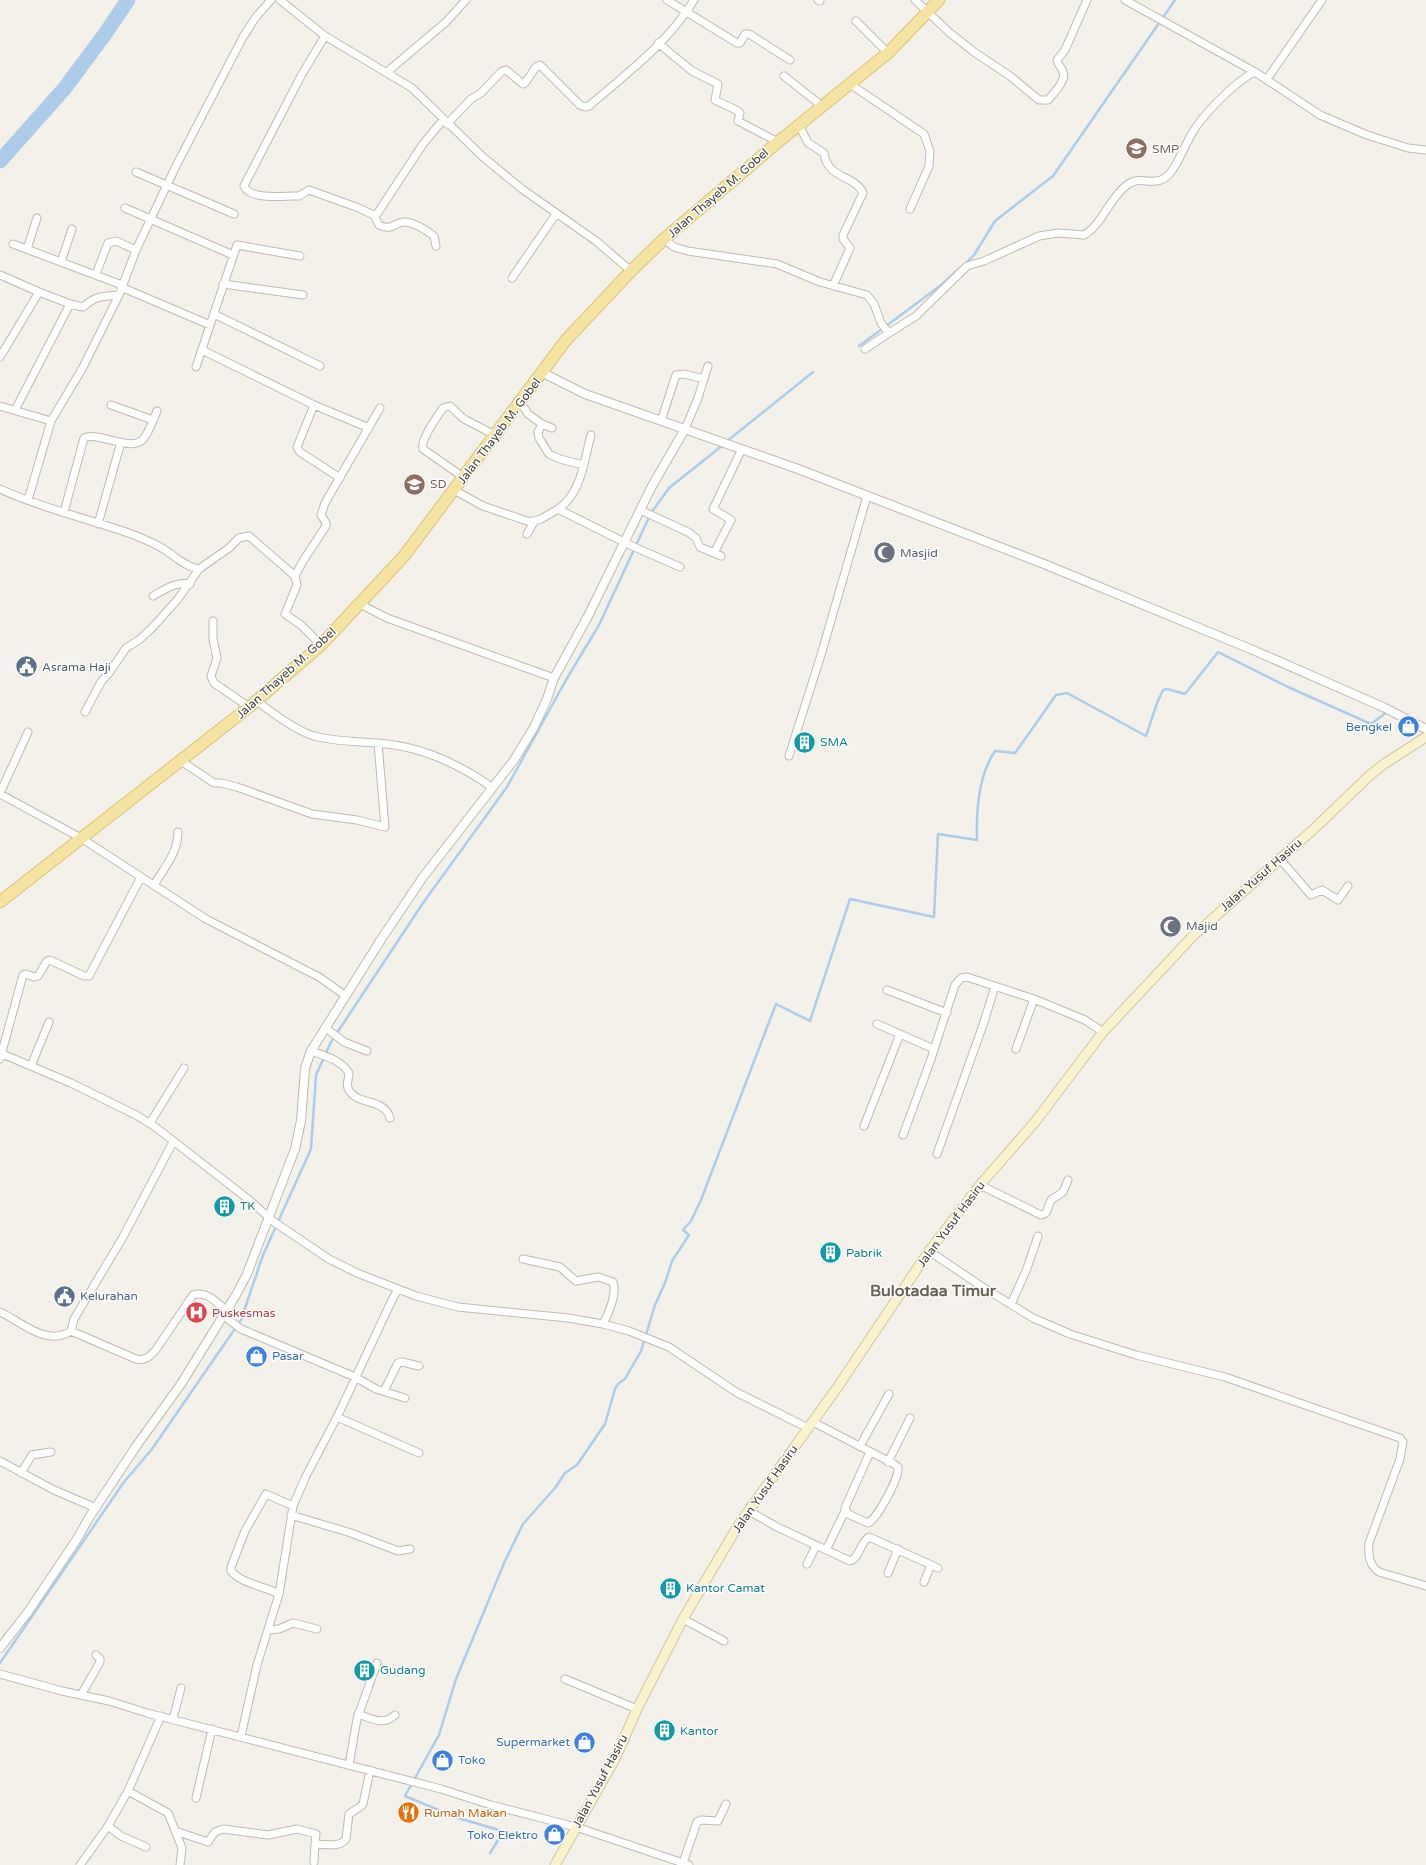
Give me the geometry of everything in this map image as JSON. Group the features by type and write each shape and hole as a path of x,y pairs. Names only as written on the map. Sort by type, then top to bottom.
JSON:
{"main road":[{"name":"Jalan Thayeb M. Gobel","path":"0,902 253,704 321,645 404,556 543,373 566,340 631,271 664,240 778,142 888,53 939,0"},
{"name":"Jalan Yusuf Hasiru","path":"555,1865 615,1758 637,1709 683,1620 736,1530 811,1425 929,1251 980,1185 1039,1117 1103,1032 1192,937 1384,764 1426,737"}],"street":[{"path":"28,500 51,421 82,369 121,289 136,250 167,185 243,37 256,16 272,0"},
{"path":"280,0 325,36 412,88 445,122 483,157 522,189 596,241 631,271"},
{"path":"387,72 446,22 466,0"},
{"path":"667,0 737,43 740,43 745,34 749,34 790,60"},
{"path":"374,216 382,210 423,144 471,99 481,93 501,72 506,70 523,84 540,65 580,105 585,107 589,106 633,68 658,43 687,12 694,0"},
{"path":"915,0 974,52 1010,76 1039,100 1046,101 1058,88 1064,76 1063,71 1058,65 1058,60 1065,50 1087,0"},
{"path":"1125,0 1267,79 1320,115 1347,128 1408,148 1426,150"},
{"path":"1267,79 1322,0"},
{"path":"856,21 888,53"},
{"path":"325,36 302,74 244,186 248,192 263,196 299,196 309,190 356,207 374,216 379,226 386,228 404,222 420,227 434,236 436,246"},
{"path":"658,43 692,71 718,84 715,100 738,111 740,114 738,122 778,142"},
{"path":"865,349 885,328 916,316 967,266 984,261 1039,236 1058,233 1084,235 1092,228 1126,185 1136,181 1162,181 1172,172 1196,128 1210,110 1241,80 1255,72"},
{"path":"784,76 822,106"},
{"path":"850,84 924,134 930,151 929,166 910,209"},
{"path":"799,125 808,143 824,153 825,160 834,172 858,186 863,193 843,235 843,239 850,248 833,286"},
{"path":"136,172 234,214"},
{"path":"125,208 233,255"},
{"path":"512,278 556,214"},
{"path":"27,249 37,218"},
{"path":"61,262 72,229"},
{"path":"664,240 674,247 688,251 777,264 833,286 867,296 874,304 885,328"},
{"path":"96,274 108,243 111,241 116,241 136,250"},
{"path":"13,244 96,274 121,289 210,325"},
{"path":"196,367 237,245 300,256"},
{"path":"0,275 83,308 97,297 121,289"},
{"path":"224,284 302,296"},
{"path":"0,357 40,292"},
{"path":"15,410 70,304"},
{"path":"214,314 320,366"},
{"path":"202,350 314,405 369,428"},
{"path":"0,1648 28,1612 137,1446 181,1384 226,1314 247,1274 272,1220 296,1149 301,1121 305,1068 312,1051 332,1033 346,996 382,938 423,877 514,760 533,729 547,699 554,678 587,618 640,510 685,429 708,366"},
{"path":"543,373 575,390 727,443 1044,564 1253,650 1383,707 1426,729"},
{"path":"661,421 676,375 684,374 704,379"},
{"path":"519,404 528,414 542,424 552,428"},
{"path":"112,405 153,420"},
{"path":"314,405 296,447 300,452 340,478"},
{"path":"0,406 51,421"},
{"path":"463,477 423,450 422,446 424,438 443,408 450,406 464,419 495,435"},
{"path":"295,576 302,561 326,526 326,523 321,515 322,509 380,408"},
{"path":"64,512 84,438 92,436 133,444 141,441 147,435 157,411"},
{"path":"542,424 538,432 539,438 549,454 560,459 583,465"},
{"path":"527,534 534,522 558,509 569,499 579,482 591,435"},
{"path":"98,524 121,442"},
{"path":"640,510 688,532 696,538 699,546 717,554 731,520 713,509 742,449"},
{"path":"0,489 135,536 163,548 188,565 200,569"},
{"path":"454,490 483,506 525,521 534,522"},
{"path":"789,756 821,655 867,496"},
{"path":"558,509 640,550 680,567"},
{"path":"85,712 97,688 126,648 148,632 190,584 200,569 229,548 239,538 248,536 295,576 297,585 285,614 301,625 321,645"},
{"path":"153,596 175,584 190,584"},
{"path":"360,604 393,620 554,678"},
{"path":"213,621 213,639 217,658 211,671 212,680 214,683 271,712 308,734 326,738 378,743 413,749 455,764 493,788"},
{"path":"28,732 0,794 81,838 206,919 319,977 346,996"},
{"path":"181,761 214,783 237,787 312,814 357,820 385,827 378,743"},
{"path":"154,885 173,854 178,840 178,832"},
{"path":"1280,859 1311,895 1322,890 1338,900 1348,886"},
{"path":"141,877 89,976 84,976 50,960 47,961 38,976 34,977 26,974 23,975 1,1055 31,1066 114,1102 150,1123 248,1198 281,1227 329,1259 357,1273 433,1301 458,1306 568,1318 603,1324 629,1331 669,1347 736,1392 860,1446 898,1468 898,1473 886,1499 871,1522 866,1523 845,1511"},
{"path":"902,1135 934,1049 955,985 960,978 967,977 1034,999 1086,1020 1103,1032"},
{"path":"937,1154 984,1022 995,986"},
{"path":"887,990 946,1013"},
{"path":"1016,1050 1034,999"},
{"path":"31,1066 49,1022"},
{"path":"877,1024 934,1049"},
{"path":"332,1033 344,1042 367,1051"},
{"path":"864,1126 900,1034"},
{"path":"312,1051 326,1056 348,1070 349,1075 347,1086 349,1090 363,1100 386,1108 390,1118"},
{"path":"150,1123 184,1068"},
{"path":"71,1331 74,1319 123,1237 173,1142"},
{"path":"980,1185 1041,1215 1046,1213 1051,1200 1063,1192 1068,1180"},
{"path":"1011,1304 1026,1271 1038,1236"},
{"path":"929,1251 1033,1318 1098,1344 1225,1377 1400,1438 1403,1442 1400,1459 1369,1543 1368,1554 1375,1569 1379,1572 1426,1586"},
{"path":"523,1259 560,1267 576,1281 598,1277 613,1282 614,1291 603,1324"},
{"path":"241,1736 257,1666 279,1594 293,1506 305,1478 337,1417 354,1377 398,1289"},
{"path":"0,1312 38,1333 58,1336 71,1331 142,1360 155,1352 193,1295 206,1294 238,1328 384,1391 405,1398"},
{"path":"384,1391 398,1363 402,1362 419,1366"},
{"path":"860,1446 889,1394"},
{"path":"337,1417 419,1453"},
{"path":"888,1462 910,1418"},
{"path":"21,1473 32,1455 51,1452"},
{"path":"826,1550 845,1511 845,1506 870,1452"},
{"path":"0,1461 54,1490 96,1508"},
{"path":"279,1594 242,1579 231,1571 231,1567 245,1531 266,1494 293,1506"},
{"path":"749,1511 816,1546 852,1561 855,1559 866,1539 869,1537 935,1566 924,1582"},
{"path":"291,1515 351,1533 398,1551 410,1549"},
{"path":"807,1564 816,1546"},
{"path":"888,1573 898,1549"},
{"path":"683,1620 724,1640"},
{"path":"268,1630 279,1629 293,1623 317,1629"},
{"path":"81,1695 100,1662 100,1659 96,1655"},
{"path":"349,1765 358,1714 377,1663"},
{"path":"0,1674 109,1701 441,1789 491,1805 576,1828 686,1864 697,1822 701,1820 718,1821 726,1804"},
{"path":"565,1679 637,1709"},
{"path":"173,1719 181,1688"},
{"path":"358,1714 383,1721 389,1720 395,1715"},
{"path":"80,1865 108,1826 128,1791 161,1716"},
{"path":"196,1798 212,1729"},
{"path":"315,1844 337,1845 344,1842 349,1814 362,1804 370,1770"},
{"path":"128,1791 168,1813 182,1848 180,1865"},
{"path":"108,1826 121,1836 146,1847"},
{"path":"175,1831 208,1842 216,1832 224,1829 242,1830 268,1835 297,1830 316,1834 314,1862"}],"waterway":[{"path":"0,161 64,89 128,0"},
{"path":"964,265 974,255 995,221 1053,176 1175,0"},
{"path":"859,346 940,286 960,268"},
{"path":"726,442 813,372"},
{"path":"0,1663 124,1482 152,1449 241,1320 263,1255 311,1149 316,1075 331,1042 423,903 507,787 566,680 599,625 651,513 669,488 723,445"},
{"path":"490,1853 502,1834 502,1831 455,1817 405,1796 439,1735 456,1679 505,1561 523,1524 555,1488 565,1473 577,1465 605,1424 615,1389 619,1383 625,1379 641,1351 655,1305 665,1283 672,1261 689,1235 683,1230 691,1221 701,1200 776,1004 810,1021 850,899 934,917 938,834 977,840 979,794 989,761 995,751 1015,753 1056,695 1067,693 1146,736 1163,690 1167,689 1185,694 1218,652 1288,687 1371,724 1387,712"}],"place":[{"name":"SMP","path":"1136,149"},
{"name":"SD","path":"415,484"},
{"name":"Masjid","path":"884,553"},
{"name":"Asrama Haji","path":"27,667"},
{"name":"Bengkel","path":"1408,727"},
{"name":"SMA","path":"804,742"},
{"name":"Majid","path":"1171,926"},
{"name":"TK","path":"224,1206"},
{"name":"Pabrik","path":"831,1253"},
{"name":"Kelurahan","path":"64,1296"},
{"name":"Puskesmas","path":"196,1313"},
{"name":"Pasar","path":"257,1356"},
{"name":"Kantor Camat","path":"671,1588"},
{"name":"Gudang","path":"364,1670"},
{"name":"Kantor","path":"664,1731"},
{"name":"Supermarket","path":"585,1742"},
{"name":"Toko","path":"442,1760"},
{"name":"Rumah Makan","path":"409,1813"},
{"name":"Toko Elektro","path":"554,1835"}],"district":[{"name":"Bulotadaa Timur","path":"933,1290"}]}
